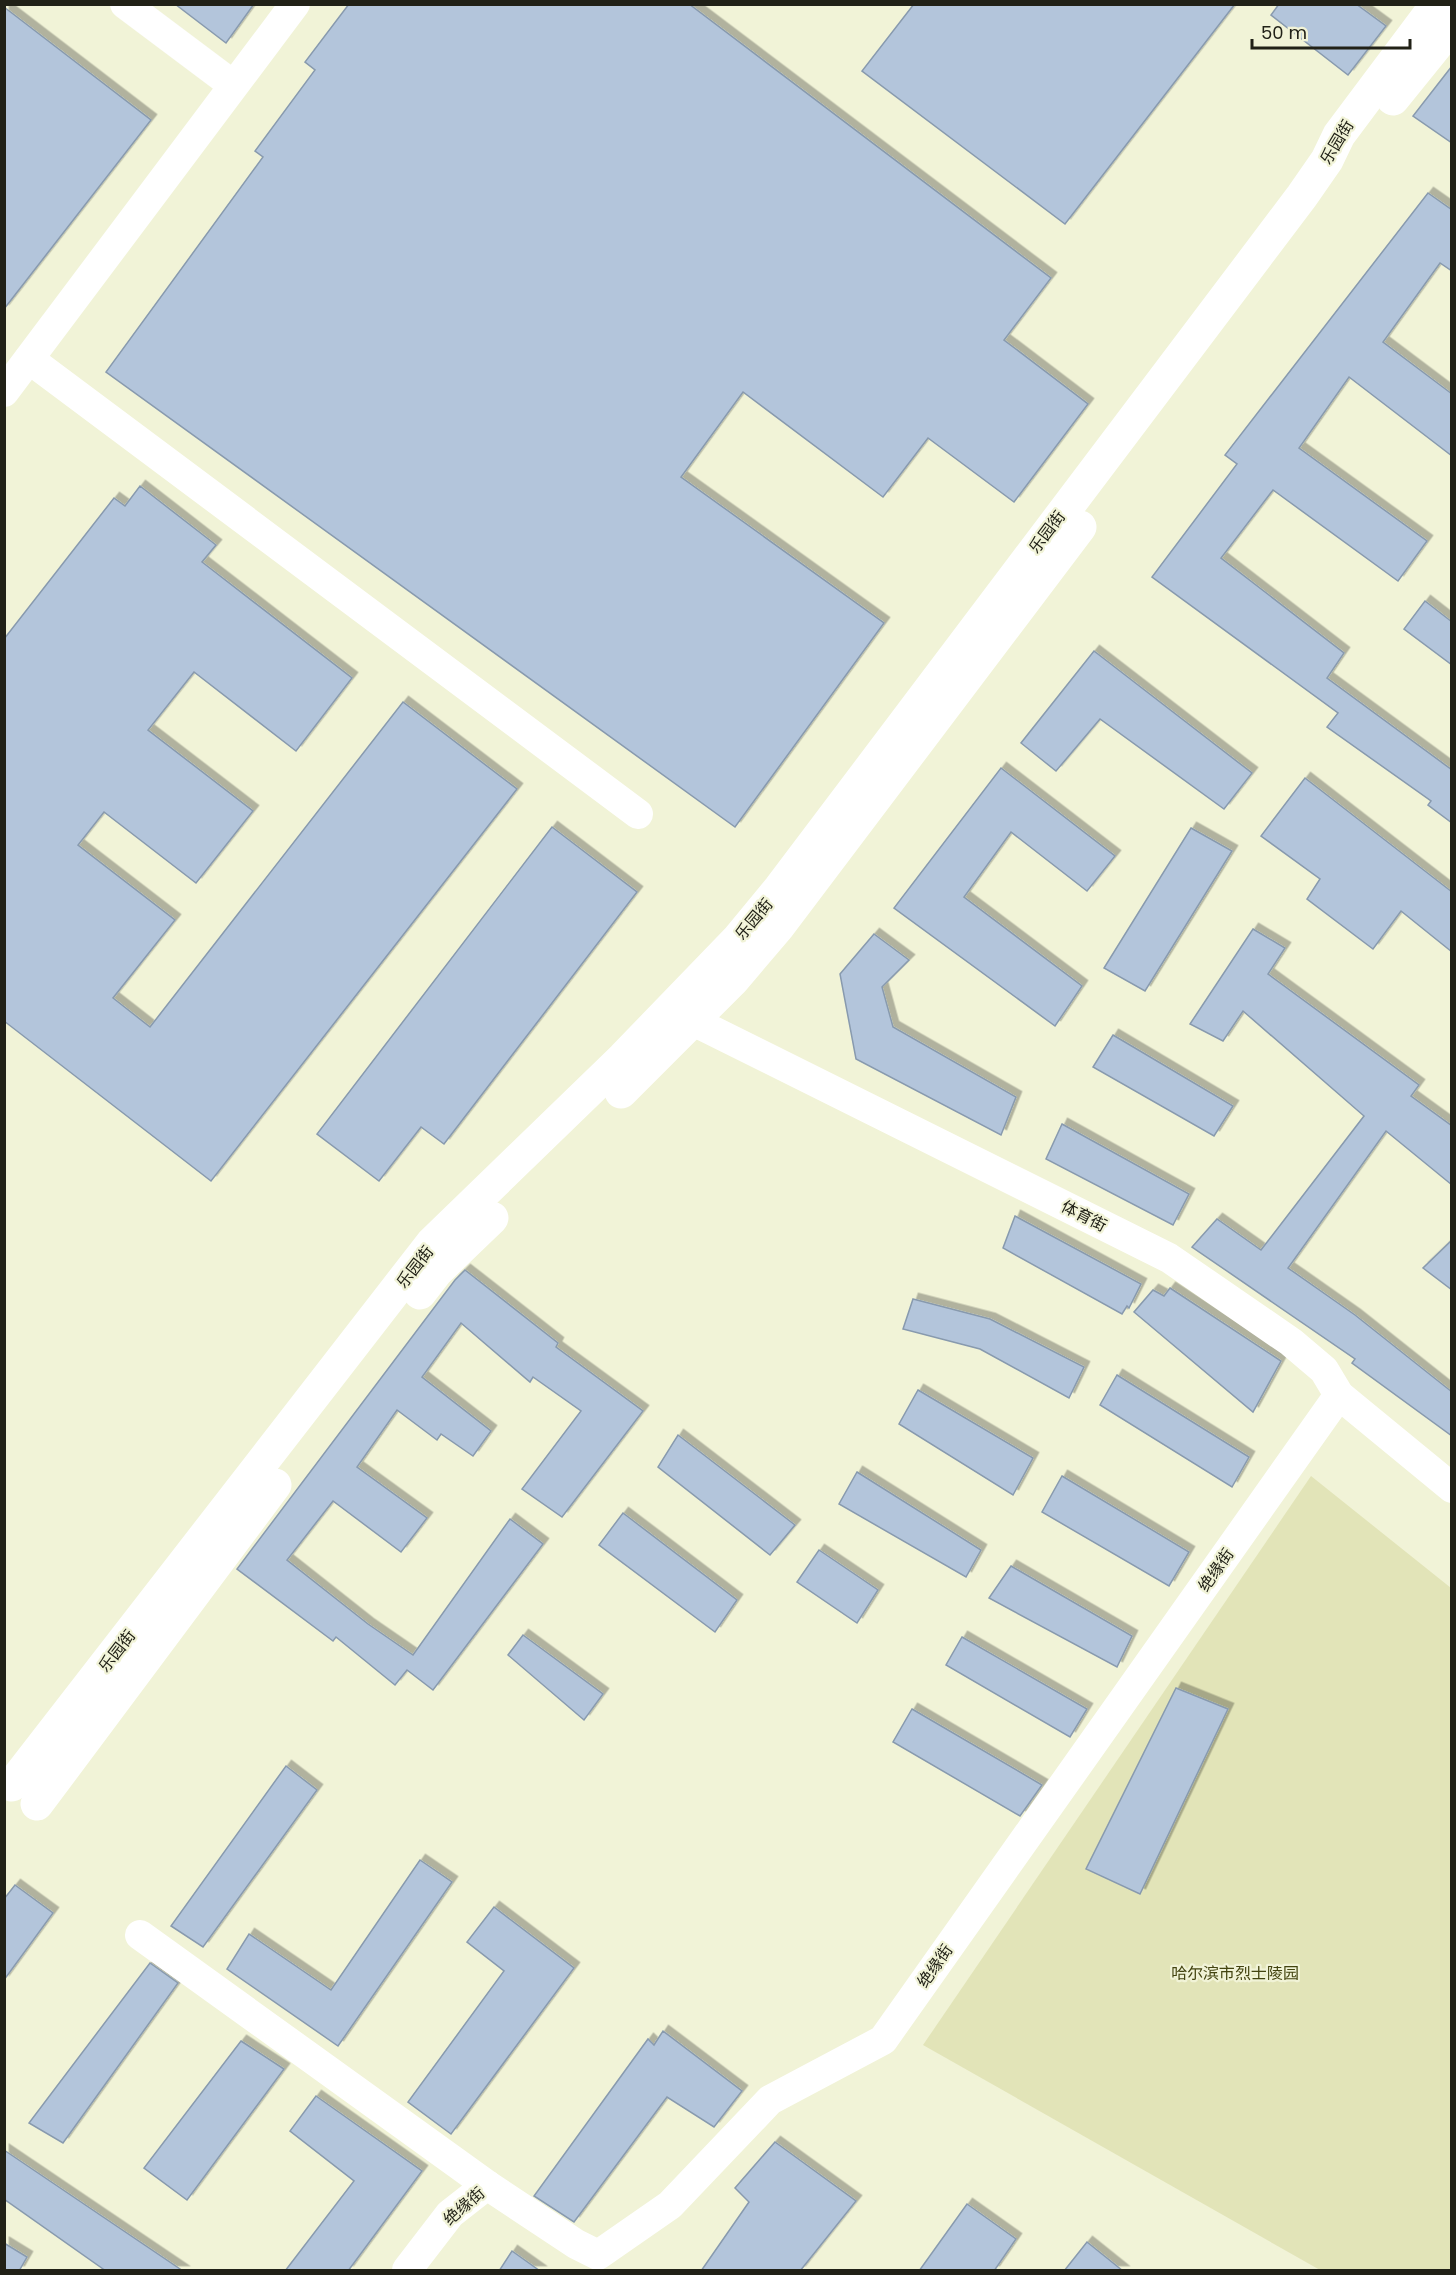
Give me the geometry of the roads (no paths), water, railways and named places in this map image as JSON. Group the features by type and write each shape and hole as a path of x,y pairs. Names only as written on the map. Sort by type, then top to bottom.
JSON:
{"main road":[{"name":"乐园街","path":"25,1795 437,1271 682,1015 1302,196 1327,160 1340,135 1437,4"},
{"name":"乐园街","path":"682,1015 733,980 818,876 1351,162 1356,144 1452,26"}],"street":[{"path":"125,4 233,85"},
{"path":"4,392 295,4"},
{"path":"29,360 638,814"},
{"name":"体育街","path":"682,1015 1169,1258 1299,1349 1324,1370 1339,1395 1452,1488"},
{"name":"绝缘街","path":"407,2271 450,2214 487,2185 576,2244 598,2255 670,2205 770,2100 883,2040 1339,1395"},
{"path":"140,1935 487,2185"}],"park label":[{"name":"哈尔滨市烈士陵园","path":"1235,1973"}]}
